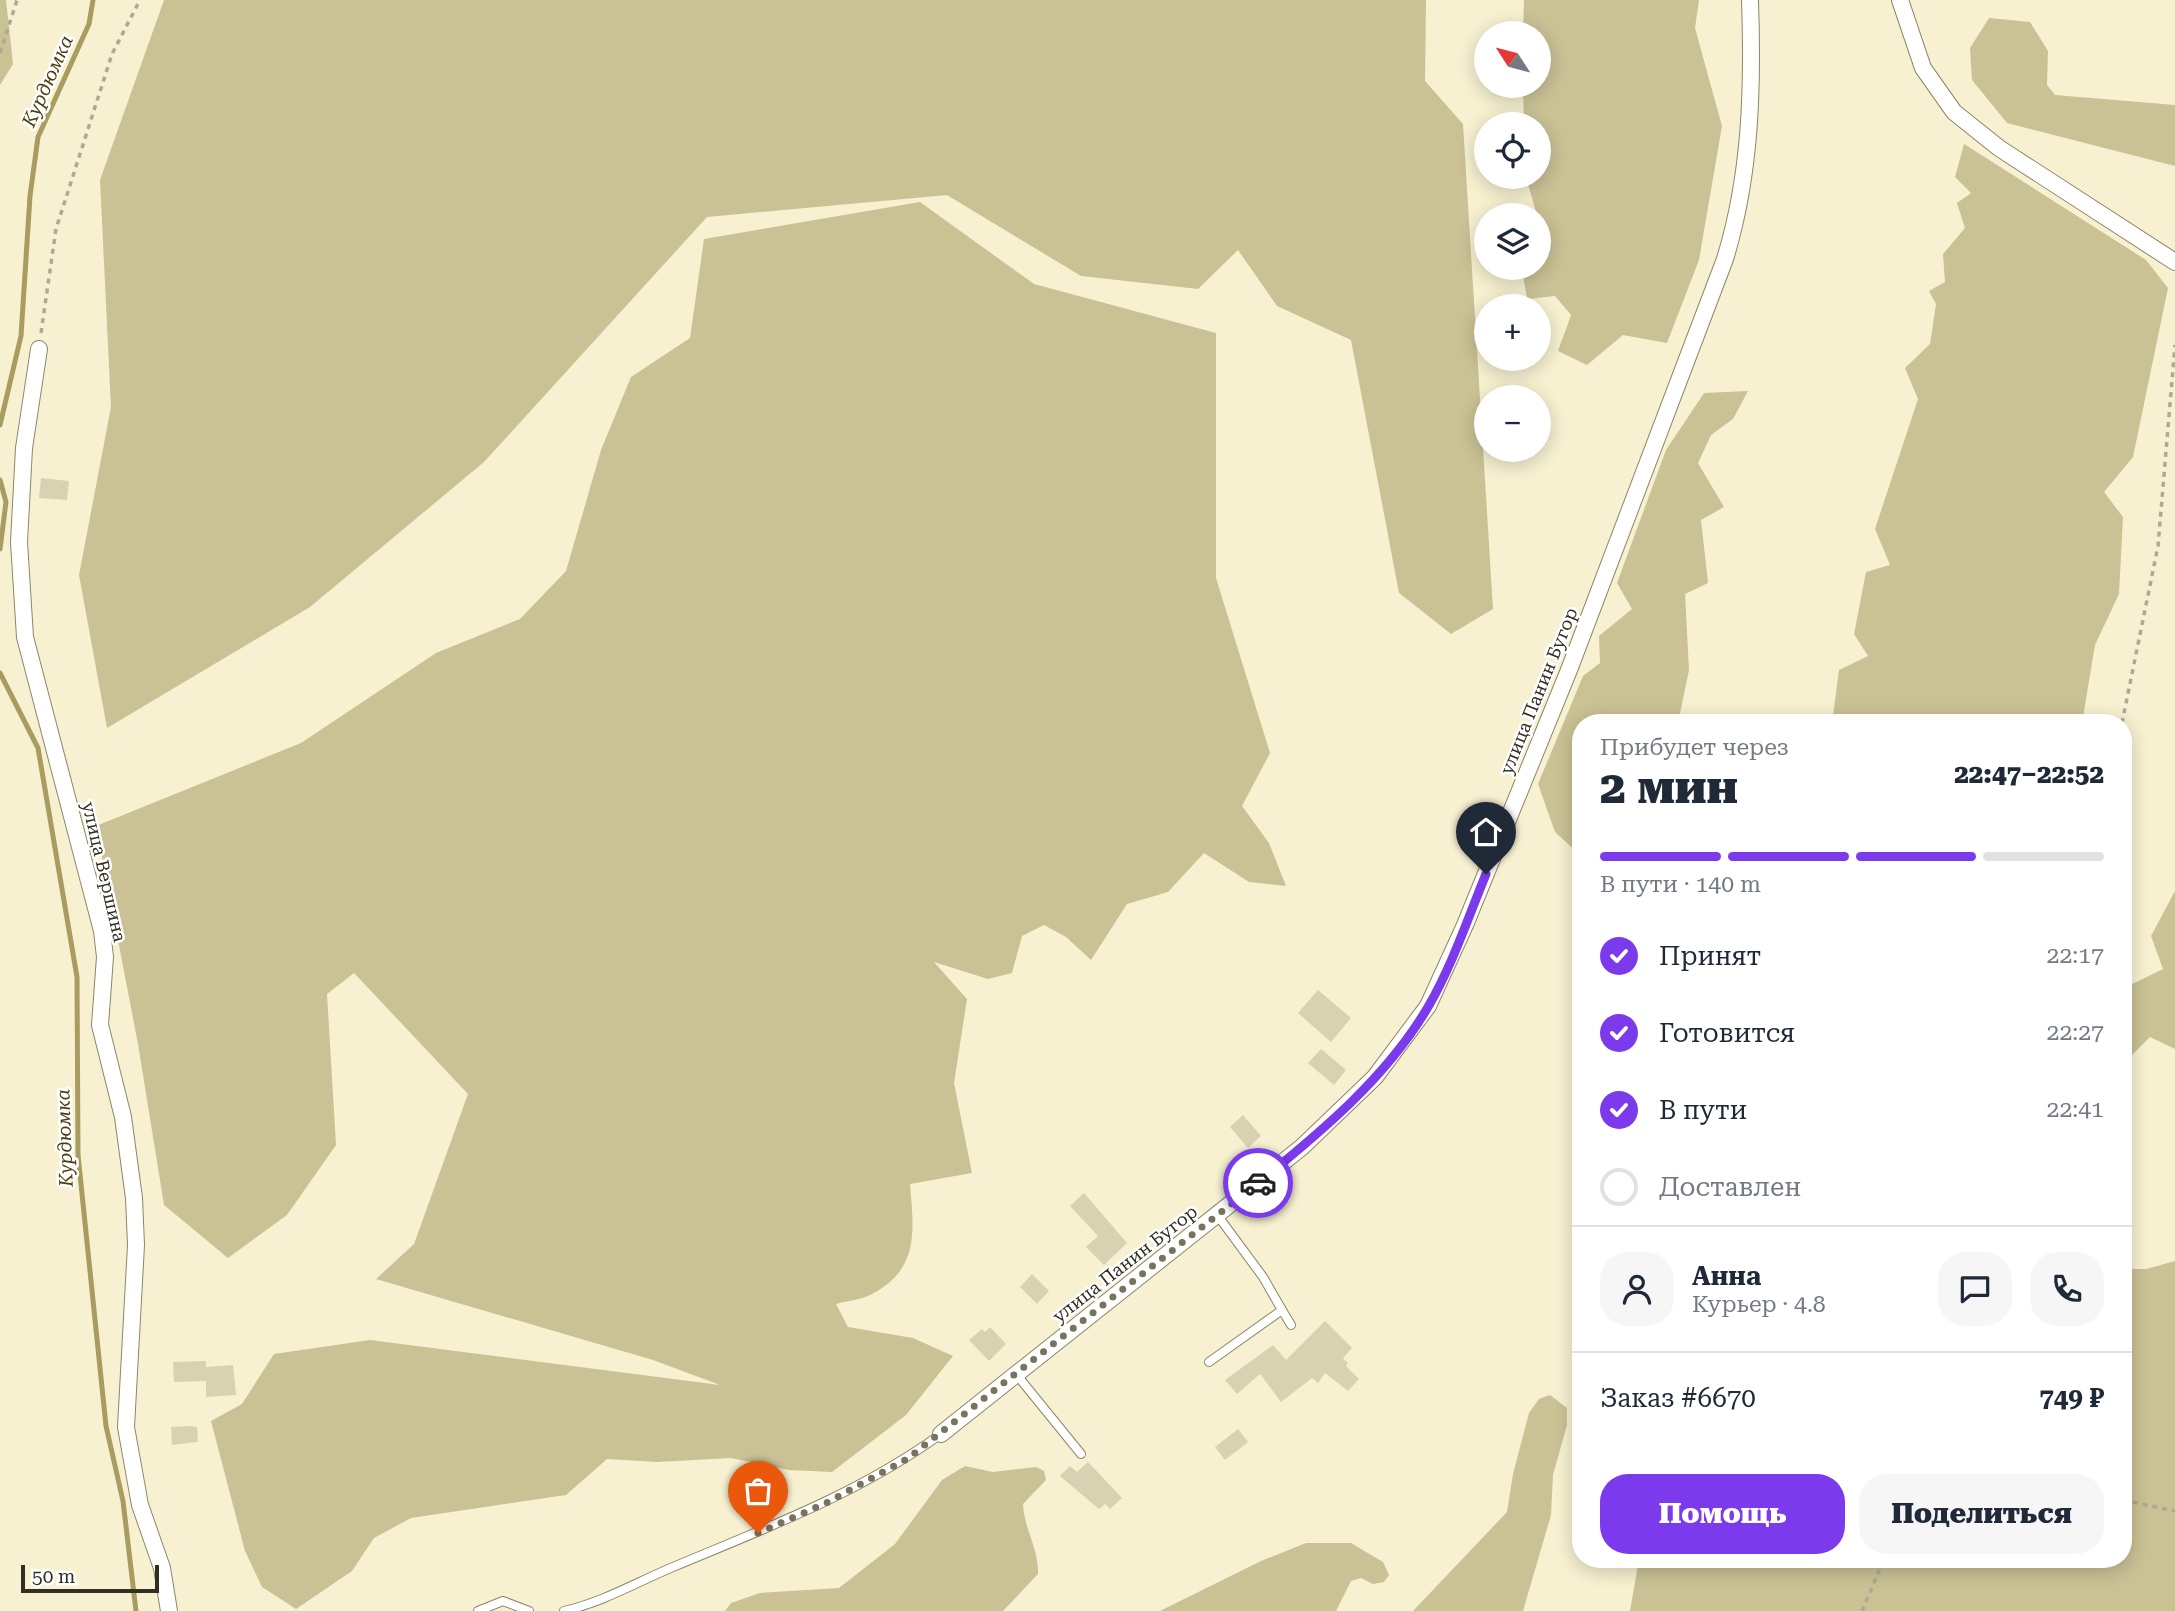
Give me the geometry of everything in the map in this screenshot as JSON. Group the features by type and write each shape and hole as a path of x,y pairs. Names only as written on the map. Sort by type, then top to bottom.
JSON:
{"street":[{"name":"улица Панин Бугор","path":"941,1434 1302,1147 1375,1077 1421,1018 1444,975 1574,657 1725,259 1738,217 1747,162 1751,108 1750,0"},
{"path":"1900,0 1923,68 1954,112 1998,148 2175,262"},
{"name":"улица Вершина","path":"39,349 23,461 19,542 25,637 102,931 105,957 100,1025 123,1117 134,1198 136,1245 126,1427 140,1505 162,1568 169,1611"}],"lane":[{"path":"1218,1216 1263,1277 1291,1325"},
{"path":"1209,1362 1282,1310"},
{"path":"1016,1374 1081,1454"},
{"path":"564,1611 598,1603 669,1568 826,1503 879,1476 941,1434"},
{"path":"478,1611 503,1601 529,1611"}],"path":[{"path":"0,53 16,0"},
{"path":"39,349 56,229 112,54 140,0"},
{"path":"2124,714 2158,546 2175,345"},
{"path":"2132,1502 2175,1511"},
{"path":"1863,1611 1880,1568"}],"shaded area":[{"path":"0,0 6,0 13,64 0,85"},
{"path":"164,0 1426,0 1425,81 1463,124 1474,302 1474,371 1478,371 1479,385 1474,385 1474,462 1484,462 1493,609 1451,634 1399,593 1351,340 1277,306 1238,250 1198,289 1081,276 947,195 707,217 484,462 310,607 107,728 79,575 111,407 100,180"},
{"path":"1524,0 1699,0 1695,28 1722,126 1699,260 1667,343 1623,335 1587,365 1558,351 1571,315 1555,296 1526,294 1524,280 1551,280 1551,203 1533,203 1529,189 1551,189 1551,112 1524,112 1523,98 1551,98 1551,21 1523,21"},
{"path":"1989,18 2030,22 2048,51 2047,85 2055,95 2175,105 2175,166 2007,123 1972,80 1970,48"},
{"path":"1964,144 2146,260 2168,288 2133,457 2104,492 2123,517 2119,594 2095,645 2084,714 1833,714 1839,670 1868,656 1854,634 1866,572 1890,565 1875,529 1918,399 1905,368 1930,344 1936,304 1929,291 1945,282 1943,254 1965,228 1957,203 1971,193 1955,177"},
{"path":"920,202 1034,284 1216,333 1216,578 1270,753 1242,806 1269,843 1286,886 1249,882 1204,853 1168,892 1127,904 1091,960 1066,937 1044,925 1022,936 1012,973 988,979 934,962 967,999 954,1083 972,1173 910,1184 910,1249 897,1275 868,1296 836,1304 848,1327 913,1338 953,1356 906,1415 832,1472 789,1470 731,1458 657,1462 607,1459 566,1495 411,1518 374,1538 352,1571 296,1609 262,1587 245,1551 211,1421 242,1404 274,1354 370,1340 720,1385 653,1360 376,1279 414,1244 468,1094 354,973 327,994 336,1145 287,1215 228,1258 164,1205 138,1044 96,826 301,743 436,653 520,619 566,571 601,450 631,377 690,338 704,239"},
{"path":"1748,391 1733,419 1711,435 1698,463 1724,507 1701,520 1708,583 1685,594 1689,670 1680,714 1572,714 1572,848 1555,832 1538,784 1583,676 1600,663 1599,636 1632,609 1617,583 1666,450 1704,393"},
{"path":"2175,891 2175,1049 2150,1037 2132,1055 2132,984 2163,969 2151,936"},
{"path":"2175,1261 2175,1611 1630,1611 1637,1568 2132,1568 2132,1269 2146,1269"},
{"path":"1550,1395 1567,1408 1567,1425 1553,1475 1551,1515 1523,1611 1413,1611 1507,1512 1513,1474 1529,1413 1539,1399"},
{"path":"965,1466 993,1472 1036,1467 1044,1471 1046,1480 1023,1504 1038,1574 1003,1611 725,1611 731,1603 760,1593 839,1588 895,1544 942,1480"},
{"path":"1306,1543 1351,1543 1383,1562 1389,1575 1384,1582 1373,1584 1361,1578 1351,1581 1336,1611 1160,1611 1261,1561"}],"building":[{"path":"41,478 69,481 67,500 39,498"},
{"path":"1318,990 1351,1018 1331,1042 1298,1013"},
{"path":"1321,1049 1346,1070 1334,1085 1308,1063"},
{"path":"1243,1115 1261,1136 1248,1148 1230,1127"},
{"path":"1084,1193 1127,1243 1104,1265 1086,1247 1098,1236 1070,1206"},
{"path":"1032,1274 1049,1291 1037,1304 1020,1287"},
{"path":"1325,1321 1352,1348 1343,1358 1348,1363 1346,1366 1359,1379 1348,1391 1325,1373 1318,1383 1312,1378 1281,1402 1260,1374 1237,1394 1225,1380 1273,1345 1286,1360"},
{"path":"990,1327 1006,1344 989,1361 969,1340 982,1329 985,1332"},
{"path":"206,1361 206,1367 233,1365 236,1395 206,1397 206,1381 174,1382 173,1362"},
{"path":"171,1427 197,1427 198,1442 172,1445"},
{"path":"1238,1429 1248,1442 1225,1460 1215,1447"},
{"path":"1088,1462 1122,1498 1110,1509 1105,1504 1099,1509 1060,1476 1070,1466 1077,1472"}],"waterway":[{"name":"Курдюмка","path":"0,425 21,336 30,196 38,137 89,24 93,0"},
{"name":"Курдюмка","path":"0,480 6,502 0,549"},
{"name":"Курдюмка","path":"0,673 38,748 77,977 78,1155 106,1426 123,1501 136,1611"}],"way so far":[{"path":"758,1533 826,1503 907,1459 1258,1183"}],"route":[{"path":"1258,1183 1343,1109 1405,1041 1444,975 1486,874"}]}
